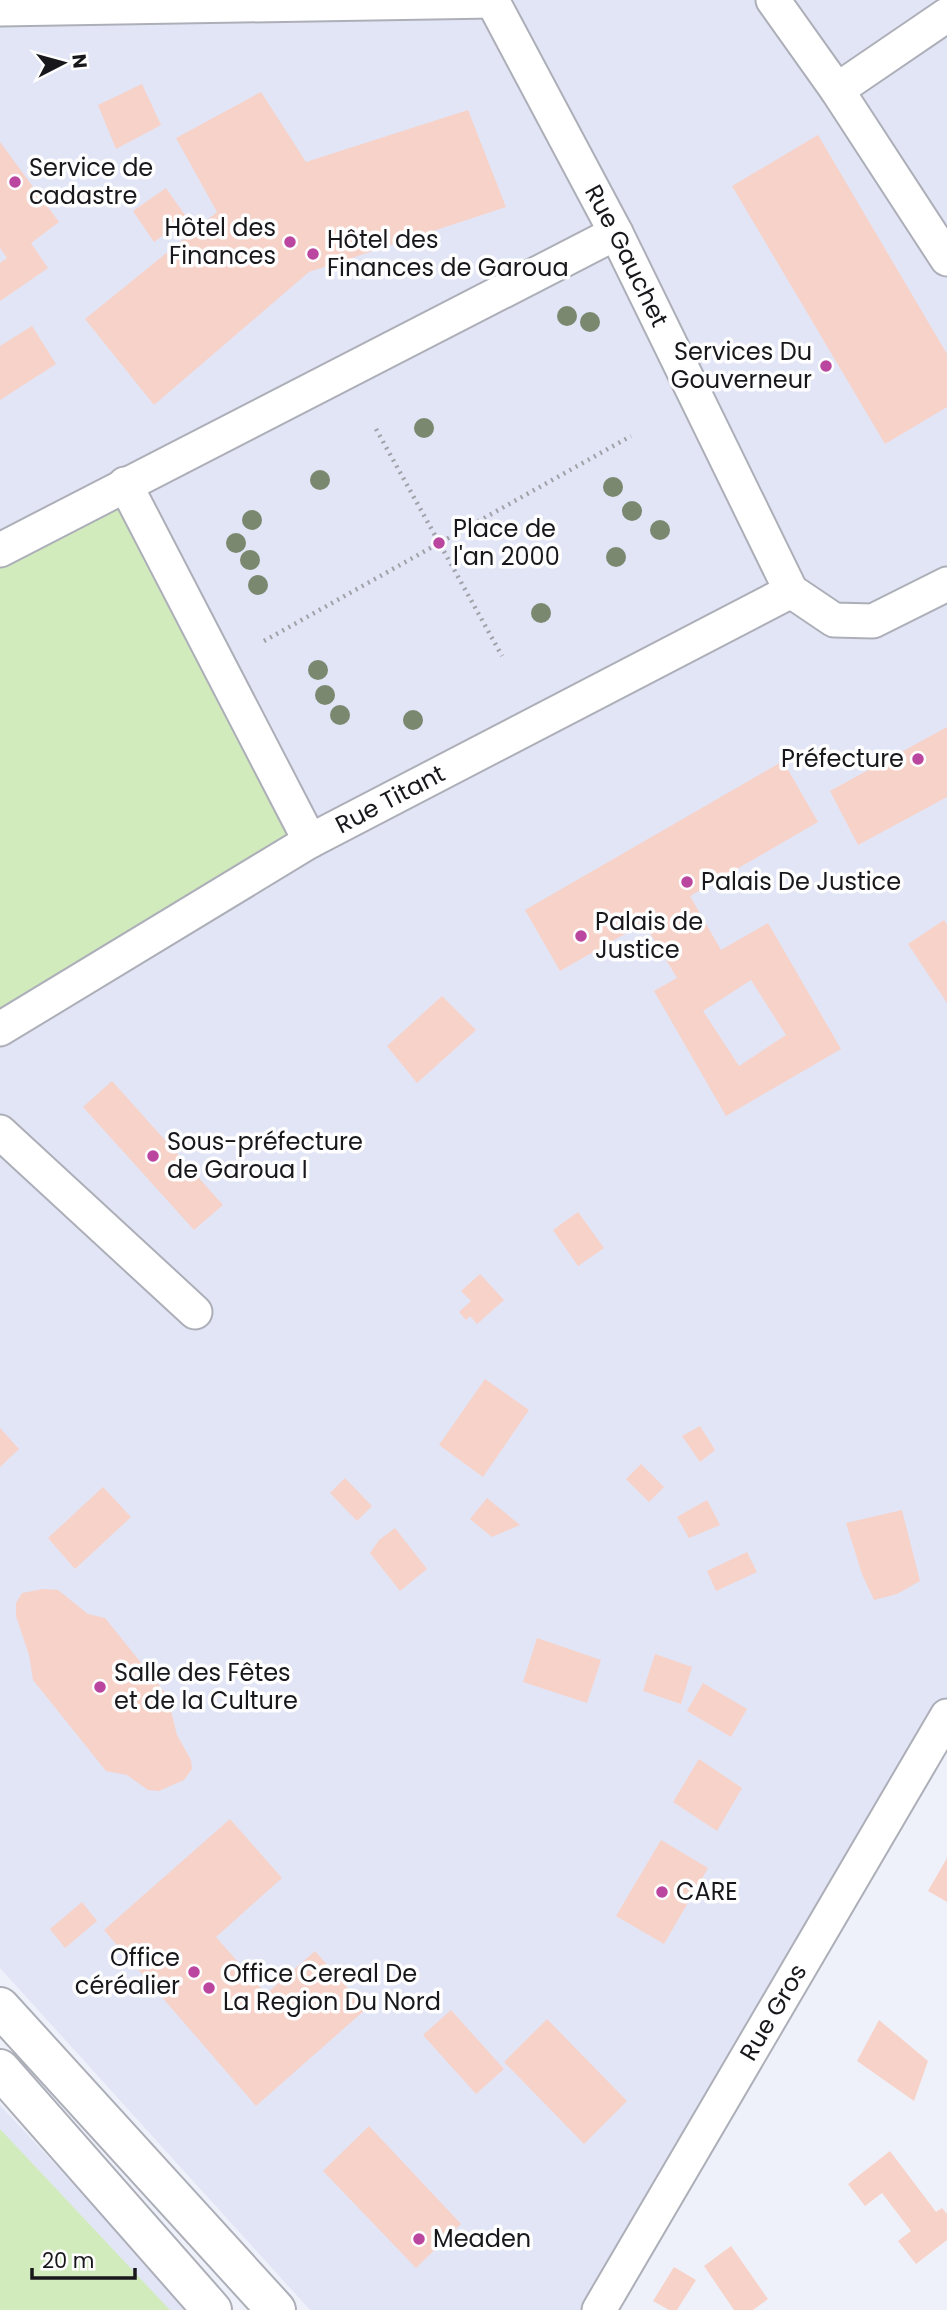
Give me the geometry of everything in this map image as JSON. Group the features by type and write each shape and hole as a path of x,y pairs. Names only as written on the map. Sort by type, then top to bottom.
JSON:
{"main road":[{"path":"0,2007 276,2310"},
{"path":"0,2069 212,2310"}],"street":[{"path":"773,0 837,90 947,259"},
{"path":"0,9 492,1"},
{"name":"Rue Gauchet","path":"492,1 617,233 791,591"},
{"path":"837,90 947,15"},
{"path":"0,550 617,233"},
{"path":"125,484 310,841"},
{"path":"791,591 834,620 873,621 947,584"},
{"name":"Rue Titant","path":"0,1029 310,841 791,591"},
{"path":"0,1132 195,1312"},
{"name":"Rue Gros","path":"599,2310 947,1716"}],"path":[{"path":"376,429 502,656"},
{"path":"264,641 631,436"}],"shaded area":[{"path":"0,0 947,0 947,1734 601,2310 310,2310 0,1968"},
{"path":"0,2105 191,2310 0,2310"}],"green space":[{"path":"125,484 310,841 0,1023 0,550"},
{"path":"0,2129 170,2310 0,2310"}],"building":[{"path":"142,84 161,125 116,149 98,105"},
{"name":"Hôtel des Finances","path":"261,92 306,162 468,110 506,207 309,272 154,405 85,319 217,212 176,138"},
{"path":"818,135 947,354 947,407 885,444 732,186"},
{"name":"Service de cadastre","path":"0,142 59,222 31,243 48,268 0,301 0,263 7,258 0,248"},
{"path":"166,188 187,218 154,242 133,211"},
{"path":"32,326 56,364 0,400 0,346"},
{"name":"Préfecture","path":"947,727 947,797 858,845 830,791"},
{"name":"Palais de Justice","path":"783,761 818,822 690,896 721,950 768,923 841,1049 726,1116 654,991 677,978 644,923 560,971 525,910","holes":["751,980 786,1035 739,1066 703,1011"]},
{"path":"944,920 947,925 947,1003 908,944"},
{"path":"442,996 476,1030 417,1083 387,1046"},
{"name":"Sous-préfecture de Garoua I","path":"112,1081 223,1205 194,1230 83,1107"},
{"path":"578,1212 604,1248 578,1266 553,1230"},
{"path":"480,1274 504,1300 477,1324 470,1316 466,1320 459,1312 471,1301 461,1291"},
{"path":"485,1379 529,1410 483,1477 439,1445"},
{"path":"700,1426 715,1450 700,1462 682,1436"},
{"path":"0,1428 19,1449 0,1467"},
{"path":"641,1464 664,1487 649,1502 626,1479"},
{"path":"345,1478 372,1506 357,1521 330,1493"},
{"path":"103,1487 131,1517 75,1569 48,1538"},
{"path":"487,1498 520,1525 492,1537 470,1519"},
{"path":"707,1500 720,1525 689,1538 677,1517"},
{"path":"902,1510 920,1581 897,1594 874,1600 862,1574 846,1523"},
{"path":"395,1528 427,1569 400,1591 370,1553 379,1540"},
{"path":"747,1552 757,1572 716,1591 707,1571"},
{"name":"Salle des Fêtes et de la Culture","path":"43,1589 58,1590 88,1614 105,1618 167,1695 177,1735 191,1760 192,1769 184,1780 159,1791 148,1790 127,1775 106,1771 33,1680 29,1655 16,1616 16,1603 22,1593"},
{"path":"537,1638 601,1660 587,1703 523,1682"},
{"path":"655,1654 692,1667 681,1704 643,1691"},
{"path":"703,1683 747,1709 731,1737 687,1711"},
{"path":"699,1759 742,1788 717,1831 673,1802"},
{"name":"Office céréalier","path":"230,1819 282,1878 216,1937 266,1994 315,1951 366,2009 256,2106 104,1930"},
{"name":"CARE","path":"661,1840 708,1868 664,1944 616,1916"},
{"path":"947,1858 947,1902 928,1891"},
{"path":"82,1902 97,1921 65,1948 50,1929"},
{"path":"451,2010 504,2069 476,2094 423,2035"},
{"path":"547,2019 627,2101 584,2144 504,2062"},
{"path":"879,2020 928,2061 914,2101 857,2061"},
{"path":"369,2126 461,2224 416,2268 323,2171"},
{"path":"890,2151 936,2212 942,2208 947,2214 947,2240 916,2264 898,2241 911,2231 882,2193 865,2206 848,2184"},
{"path":"731,2246 768,2299 753,2310 734,2310 704,2266"},
{"path":"674,2267 696,2280 677,2310 669,2310 653,2301"}],"place":[{"name":"Service de cadastre","path":"15,182"},
{"name":"Hôtel des Finances","path":"290,242"},
{"name":"Hôtel des Finances de Garoua","path":"313,254"},
{"name":"Services Du Gouverneur","path":"826,366"},
{"name":"Place de l'an 2000","path":"439,543"},
{"name":"Préfecture","path":"918,759"},
{"name":"Palais De Justice","path":"687,882"},
{"name":"Palais de Justice","path":"581,936"},
{"name":"Sous-préfecture de Garoua I","path":"153,1156"},
{"name":"Salle des Fêtes et de la Culture","path":"100,1687"},
{"name":"CARE","path":"662,1892"},
{"name":"Office céréalier","path":"194,1972"},
{"name":"Office Cereal De La Region Du Nord","path":"209,1988"},
{"name":"Meaden","path":"419,2239"}]}
